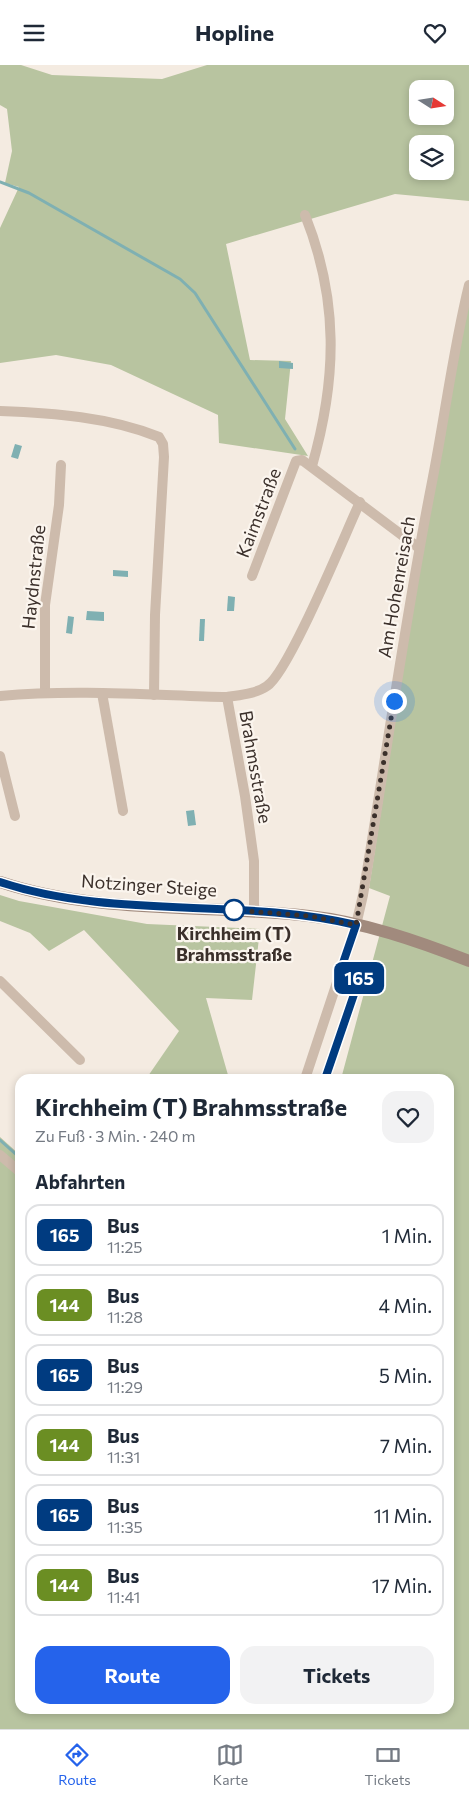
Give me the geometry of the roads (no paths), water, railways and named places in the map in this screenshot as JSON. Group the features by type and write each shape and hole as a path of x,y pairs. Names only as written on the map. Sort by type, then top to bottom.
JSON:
{"main road":[{"name":"Notzinger Steige","path":"0,882 39,893 86,901 309,916 356,925 441,950 469,961"}],"street":[{"path":"305,215 322,264 332,340 327,402 312,466 419,548"},
{"name":"Am Hohenreisach","path":"356,925 446,391 469,285"},
{"path":"0,411 91,419 160,437 164,457 155,615 154,695"},
{"name":"Kaimstraße","path":"252,576 296,461 302,460 312,466"},
{"name":"Haydnstraße","path":"45,693 45,605 59,505 61,465"},
{"name":"Brahmsstraße","path":"254,911 254,861 245,796 227,697 268,686 277,675 292,648 360,503"},
{"path":"0,696 45,693 102,693 227,697"},
{"path":"102,693 123,811"},
{"path":"0,756 15,816"},
{"path":"307,1074 356,925"},
{"path":"0,981 80,1060"},
{"path":"0,1155 15,1168"}],"water":[{"path":"279,361 293,363 293,369 279,368"},
{"path":"15,444 22,446 18,459 11,457"},
{"path":"113,570 128,571 128,577 113,576"},
{"path":"228,596 235,597 234,611 227,611"},
{"path":"87,611 104,612 104,621 86,620"},
{"path":"68,616 74,617 72,634 66,633"},
{"path":"200,619 205,619 204,641 199,641"},
{"path":"194,810 196,825 188,826 186,811"}],"waterway":[{"path":"0,182 29,193 180,279 195,293 295,449"},
{"path":"0,1140 15,1153"}],"place":[{"name":"Kirchheim (T) Brahmsstraße","path":"234,910"}]}
